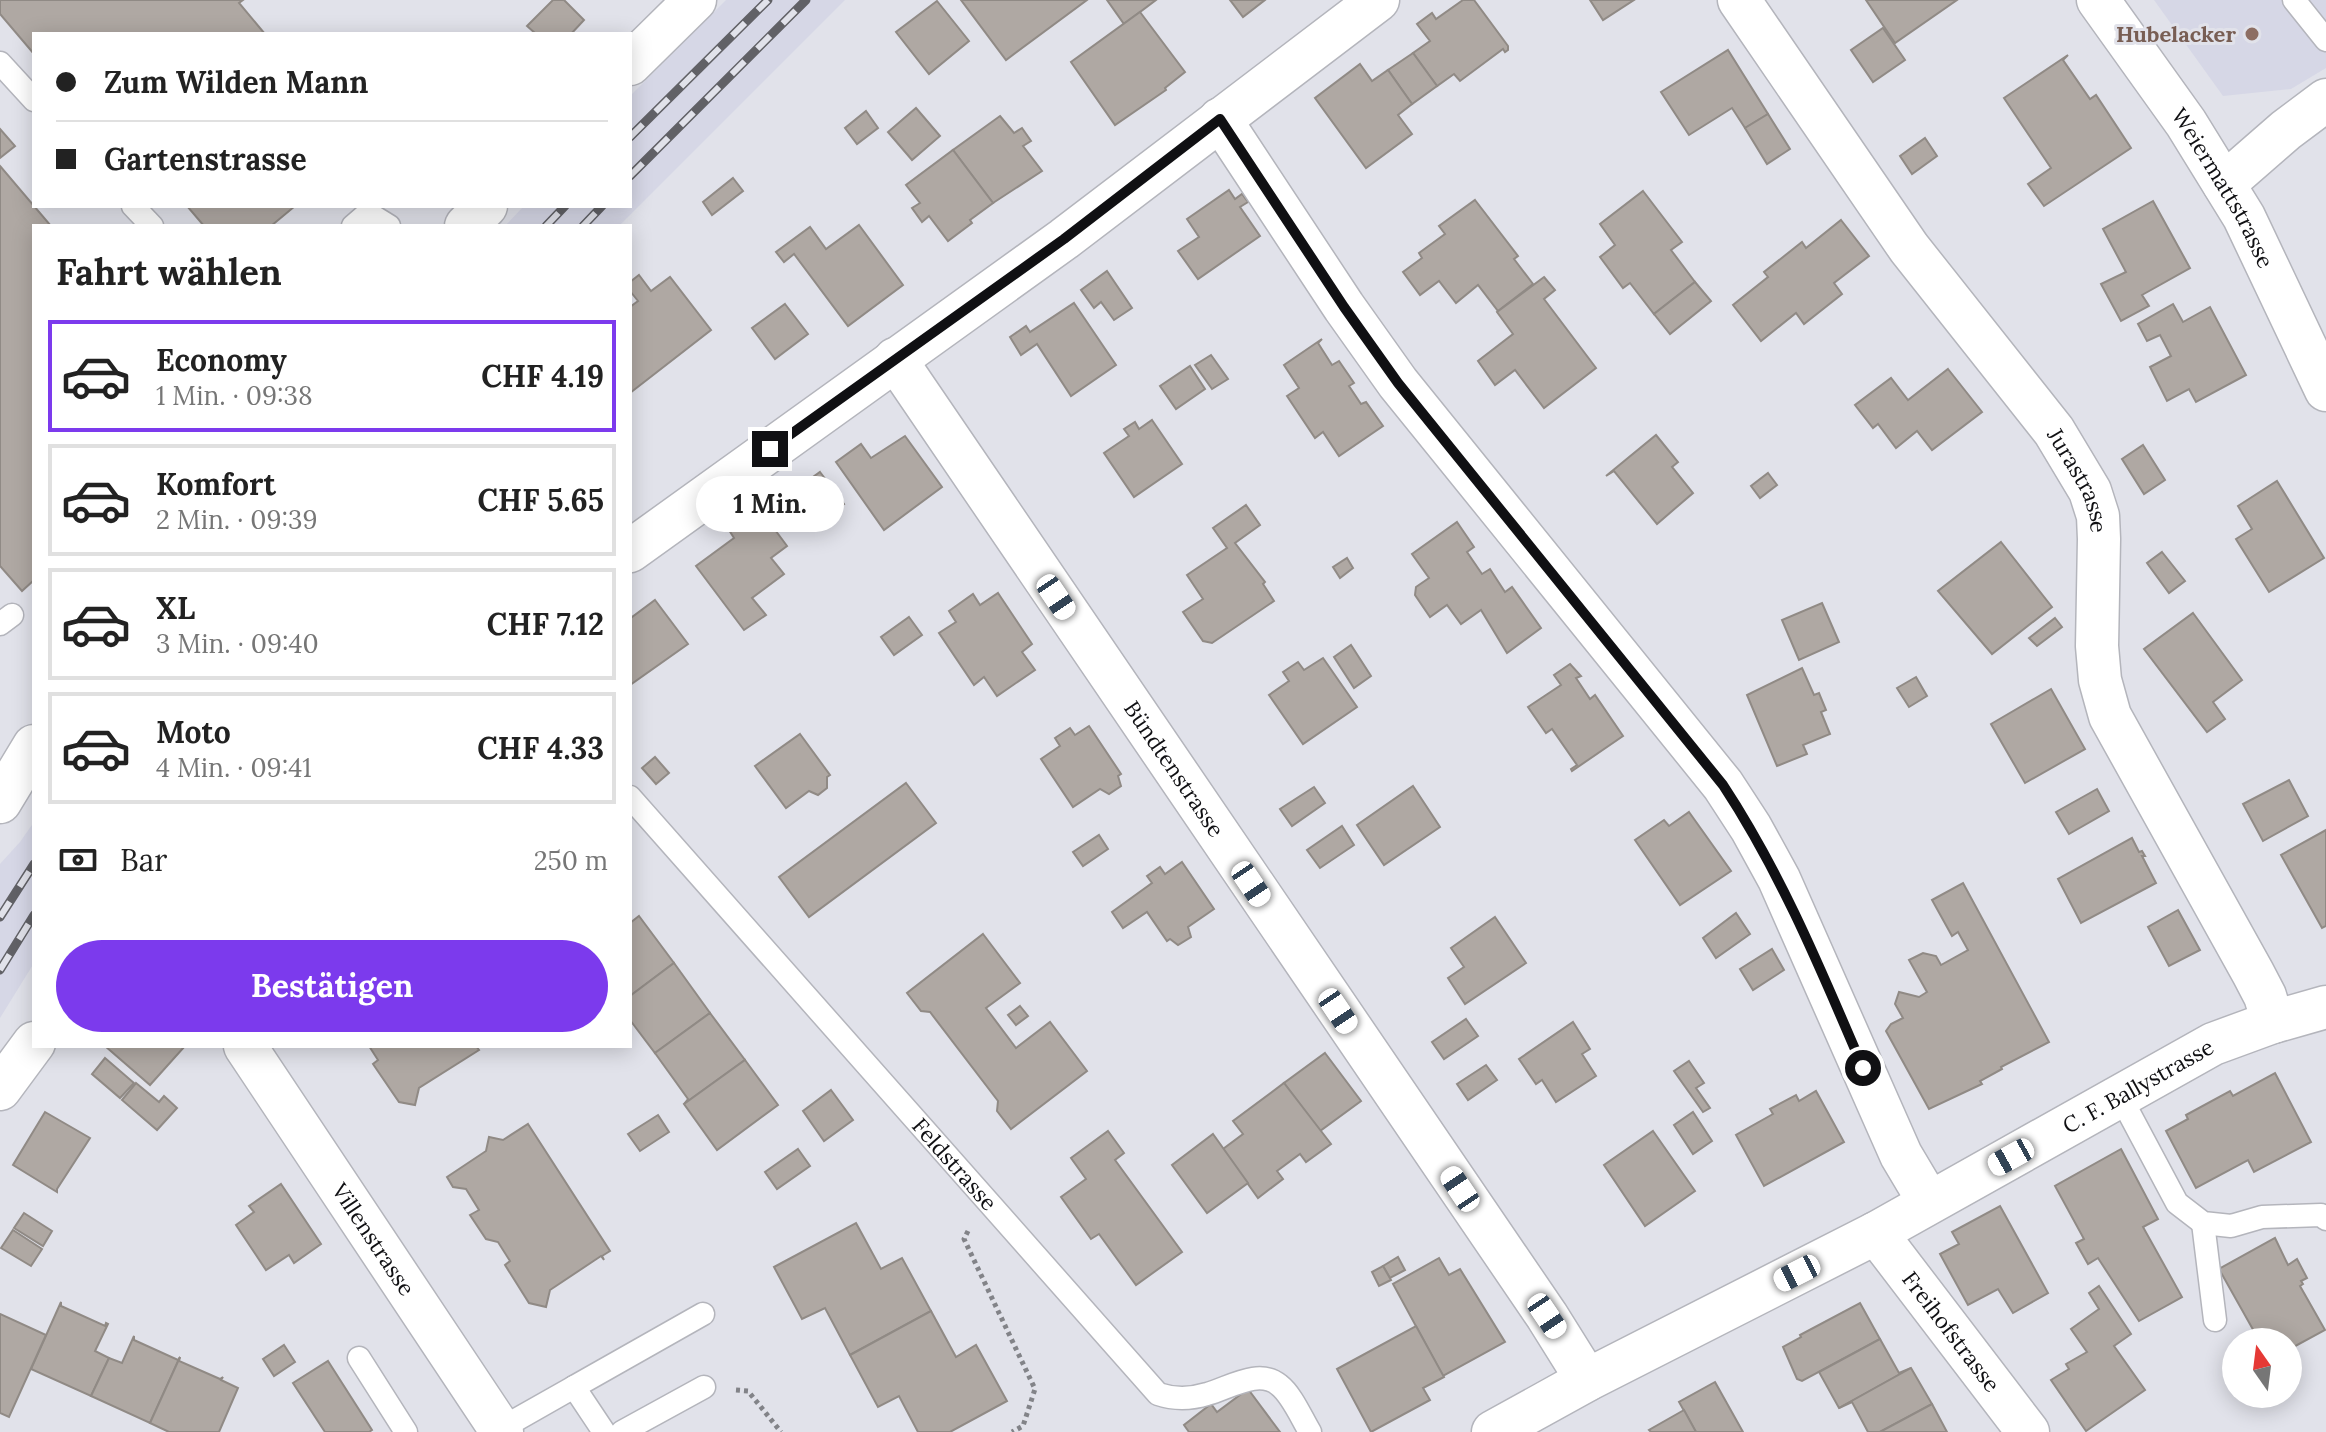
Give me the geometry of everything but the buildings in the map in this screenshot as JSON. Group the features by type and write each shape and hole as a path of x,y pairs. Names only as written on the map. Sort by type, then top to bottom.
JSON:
{"street":[{"path":"632,62 695,0"},
{"path":"632,550 1064,239 1378,0"},
{"name":"Jurastrasse","path":"1739,0 1909,248 2054,431 2090,491 2098,516 2097,646 2100,680 2110,716 2253,973 2265,996 2273,1022"},
{"name":"Weiermattstrasse","path":"2098,0 2186,123 2244,217 2313,337 2326,390"},
{"path":"2224,184 2326,100"},
{"path":"1220,119 1398,383 1723,785 1779,879 1901,1155 1929,1202"},
{"path":"468,224 484,208"},
{"name":"Bündtenstrasse","path":"895,359 1538,1303 1587,1380"},
{"path":"0,802 32,749"},
{"name":"C. F. Ballystrasse","path":"1500,1430 1587,1380 1876,1233 2213,1044 2326,1007"},
{"path":"0,1089 32,1046"},
{"name":"Villenstrasse","path":"246,1048 501,1431"},
{"name":"Freihofstrasse","path":"1876,1233 2028,1432"}],"lane":[{"path":"2294,0 2326,40"},
{"path":"0,63 32,98"},
{"path":"135,208 150,224"},
{"path":"355,224 368,213 386,224"},
{"name":"Feldstrasse","path":"632,799 1158,1394 1170,1398 1204,1396 1258,1377 1272,1380 1282,1386 1310,1432"},
{"path":"2120,1096 2177,1203 2203,1223 2231,1226 2262,1217 2321,1215 2326,1219"},
{"path":"2203,1223 2215,1320"},
{"path":"501,1431 703,1314"},
{"path":"359,1358 406,1432"},
{"path":"574,1387 604,1432"},
{"path":"622,1432 704,1387"}],"path":[{"path":"984,1199 964,1239 1035,1389 1023,1426 1012,1432"},
{"path":"704,1387 748,1391 781,1432"}],"shaded area":[{"path":"726,0 845,0 621,224 507,224 522,208 632,208 632,94"},
{"name":"Hubelacker","path":"2154,0 2326,0 2326,68 2291,89 2223,96"},
{"path":"32,825 32,966 0,1018 0,864"}],"railway":[{"path":"632,135 768,0"},
{"path":"632,174 806,0"},
{"path":"548,224 563,208"},
{"path":"585,224 600,208"},
{"path":"0,917 32,867"},
{"path":"0,970 32,918"}],"place":[{"name":"Hubelacker","path":"2252,34"}],"route":[{"path":"770,449 1064,239 1220,119 1398,383 1723,785 1779,879 1863,1068"}]}
